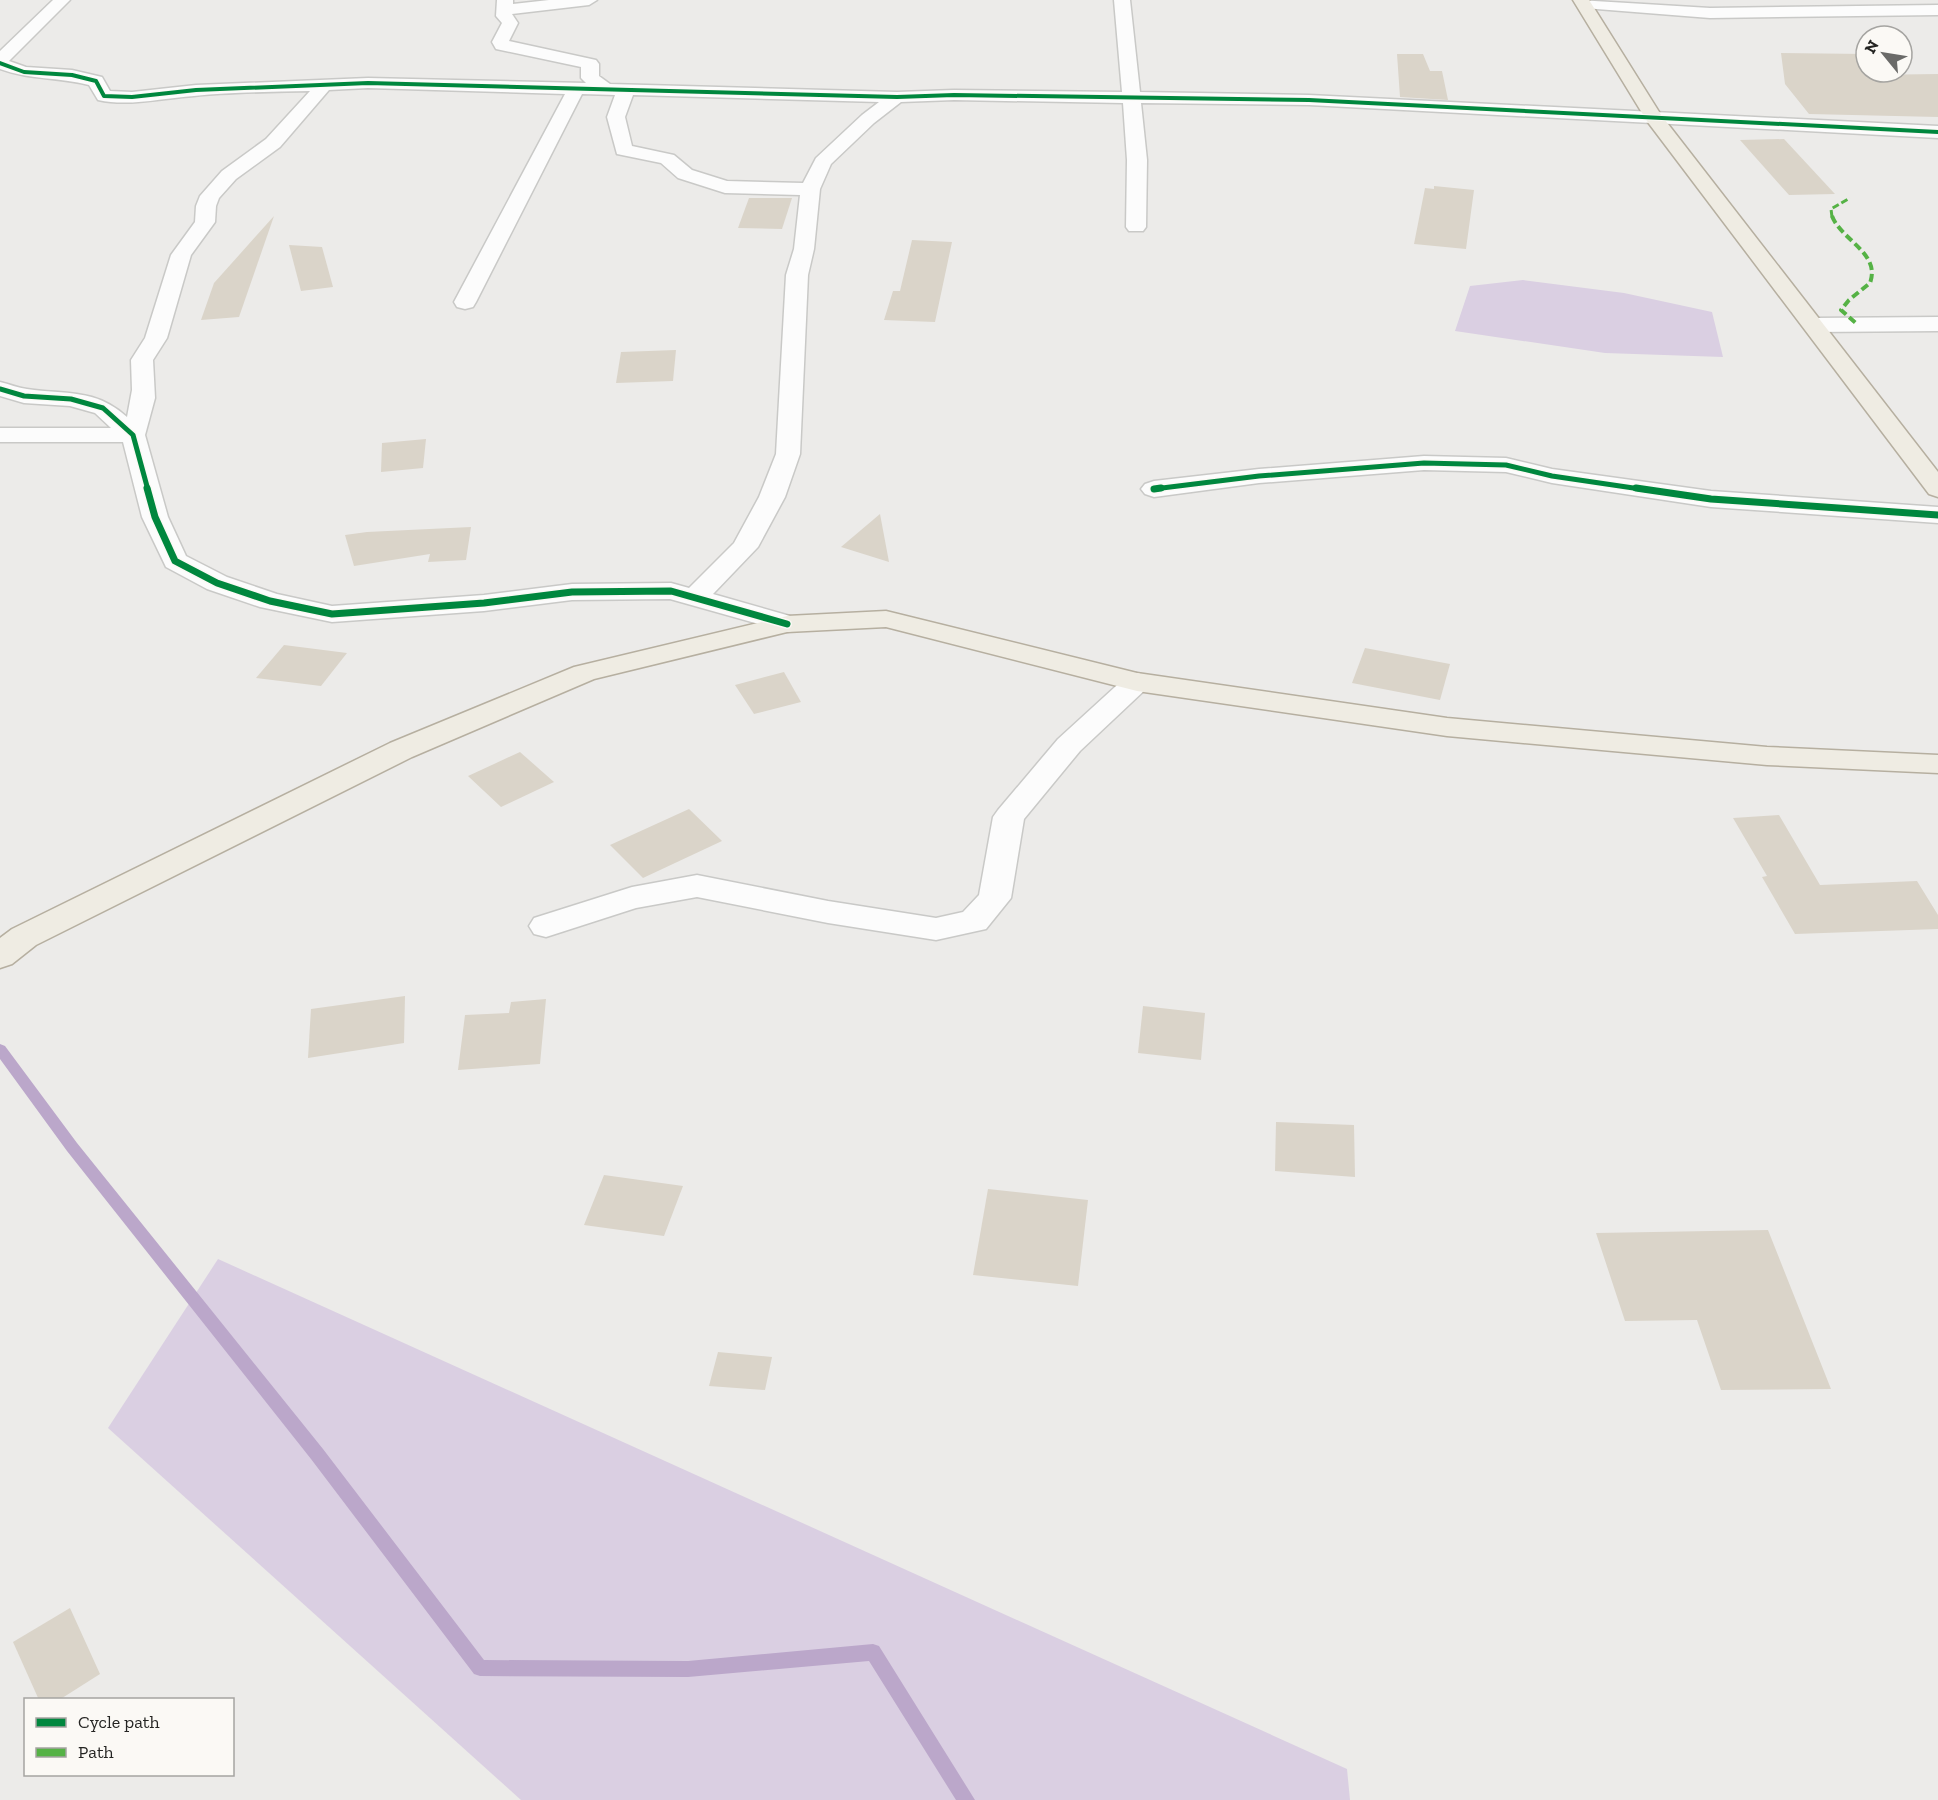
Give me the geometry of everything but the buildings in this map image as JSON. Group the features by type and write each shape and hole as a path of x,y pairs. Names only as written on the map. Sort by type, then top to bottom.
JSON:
{"main road":[{"path":"1582,2 1653,117 1938,489"},
{"path":"12,947 401,750 584,673 787,624 886,619 1137,682 1447,727 1767,756 1938,764"}],"street":[{"path":"62,0 0,62 24,72 72,75 96,81 104,96 132,97 196,90 368,83 897,96 1309,100 1938,132"},
{"path":"589,0 506,5 504,16 510,23 500,42 502,45 590,64 590,78 605,89"},
{"path":"1122,0 1137,169 1136,227"},
{"path":"1582,2 1710,13 1938,10"},
{"path":"133,435 143,406 146,385 142,360 156,338 181,255 205,222 206,206 210,196 230,176 273,143 325,84"},
{"path":"465,302 576,89"},
{"path":"626,90 616,117 624,150 667,159 686,174 725,187 810,189"},
{"path":"696,596 745,547 772,497 788,454 797,275 804,249 810,189 823,162 868,119 897,96"},
{"path":"1814,325 1938,324"},
{"path":"0,389 24,396 71,399 103,408 133,435 155,517 175,561 217,583 270,601 332,614 484,603 572,592 671,591 696,596 787,624"},
{"path":"0,435 133,435"},
{"path":"1154,489 1259,476 1424,463 1506,465 1552,476 1711,499 1938,515"},
{"path":"546,926 632,898 697,886 828,912 936,929 974,921 994,898 1009,817 1069,745 1137,682"}],"shaded area":[{"path":"1523,280 1624,293 1712,312 1723,357 1605,353 1455,331 1470,286"},
{"path":"218,1259 1347,1769 1350,1800 521,1800 108,1428"}],"waterway":[{"path":"0,1049 72,1147 317,1454 480,1668 688,1669 873,1652 966,1800"}],"marked path":[{"path":"1850,198 1831,209 1835,224 1863,252 1872,269 1870,283 1849,300 1841,310 1858,325"}],"cycle path":[{"path":"0,63 24,72 72,75 96,81 104,96 132,97 196,90 368,83 897,97 954,95 1309,100 1938,132"},
{"path":"0,389 24,396 71,399 103,408 133,435 155,517 175,561 217,583 270,601 332,614 484,603 572,592 671,591 787,624"},
{"path":"1154,489 1259,476 1424,463 1506,465 1552,476 1711,499 1938,515"}]}
